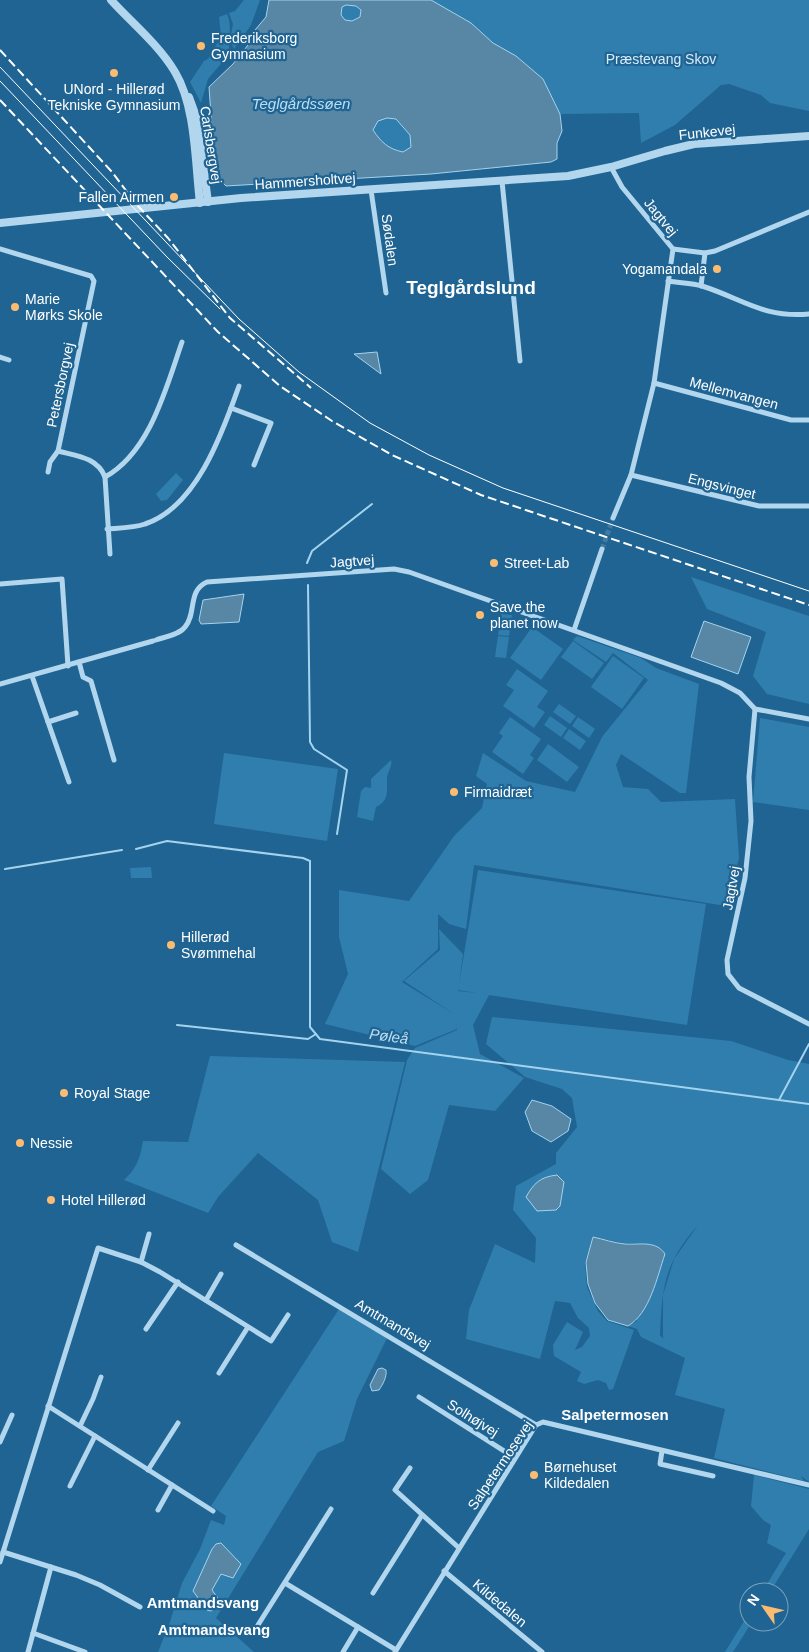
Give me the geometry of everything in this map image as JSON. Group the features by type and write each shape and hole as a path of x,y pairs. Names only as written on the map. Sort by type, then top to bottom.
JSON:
{"street":[{"name":"Carlsbergvej","path":"111,0 164,56 186,94 204,202"},
{"name":"Funkevej","path":"611,167 694,144 809,136"},
{"name":"Hammersholtvej","path":"0,223 204,202 568,176 611,167"},
{"name":"Jagtvej","path":"611,167 621,186 673,249 654,383 630,475 613,518"},
{"path":"502,181 520,361"},
{"name":"Sødalen","path":"372,190 386,293"},
{"path":"673,249 705,253 715,251 809,212"},
{"name":"Petersborgvej","path":"0,249 91,276 94,281 58,451 50,462 48,472"},
{"path":"702,286 705,253"},
{"path":"668,281 702,286 752,308 790,316 809,314"},
{"path":"104,478 115,471 144,437 160,405 182,342"},
{"path":"0,357 9,360"},
{"name":"Mellemvangen","path":"654,383 791,420 809,420"},
{"path":"108,529 145,524 171,508 199,476 220,438 239,386"},
{"path":"231,408 271,423 254,465"},
{"path":"58,451 92,461 102,470 110,554"},
{"name":"Engsvinget","path":"630,475 759,506 809,506"},
{"path":"574,630 602,549"},
{"name":"Jagtvej","path":"79,662 181,631 186,627 195,591 199,586 207,582 394,569 409,572 721,683 740,693 755,709 749,777 751,821 745,878 726,960 728,974 739,988 809,1024"},
{"path":"0,584 62,579 68,666"},
{"path":"0,684 79,662 83,677 91,681 114,760"},
{"path":"32,676 69,782"},
{"path":"755,709 809,719"},
{"path":"48,722 76,712"},
{"path":"141,1262 149,1234"},
{"name":"Amtmandsvej","path":"236,1245 536,1425"},
{"path":"0,1562 98,1248 141,1262 178,1282 272,1341 288,1315"},
{"path":"206,1300 221,1274"},
{"path":"146,1329 178,1282"},
{"path":"219,1373 248,1327"},
{"path":"80,1426 93,1399 100,1376"},
{"name":"Solhøjvej","path":"419,1397 515,1458"},
{"path":"48,1406 213,1511"},
{"path":"0,1442 12,1415"},
{"name":"Salpetermosevej","path":"395,1651 536,1425 542,1422 550,1422 662,1451 809,1485"},
{"path":"148,1470 178,1423"},
{"path":"70,1486 95,1436"},
{"path":"662,1451 660,1464 713,1476"},
{"path":"410,1468 395,1490 460,1548"},
{"path":"158,1510 172,1485"},
{"path":"258,1625 332,1509"},
{"path":"373,1593 422,1515"},
{"path":"3,1552 100,1585 140,1607"},
{"path":"28,1652 51,1567"},
{"name":"Kildedalen","path":"444,1571 542,1652"},
{"path":"285,1583 395,1651"},
{"path":"343,1652 358,1627"},
{"path":"33,1633 85,1652"}],"green space":[{"path":"244,0 260,0 251,25 234,49 230,40 233,24 229,13 235,11"},
{"name":"Præstevang Skov","path":"431,0 809,0 809,111 770,103 761,95 729,84 721,85 675,125 641,143 639,113 560,114 543,79 516,56 493,43 471,23"},
{"path":"346,5 356,6 361,10 360,17 352,21 345,20 341,15 342,7"},
{"path":"227,14 230,24 230,53 208,79 201,103 190,82 204,61 208,59 221,37 219,17"},
{"path":"387,118 396,119 410,135 411,147 403,152 398,151 389,147 379,138 373,130 378,121"},
{"path":"176,473 183,480 167,500 161,501 156,494"},
{"path":"691,577 809,616 809,704 767,694 753,676 766,632 707,609"},
{"path":"501,614 512,615 509,636 498,635"},
{"path":"532,627 563,649 541,680 510,658"},
{"path":"498,636 509,637 506,658 495,657"},
{"path":"577,636 641,658 656,668 699,684 686,793 680,793 621,754 616,765 623,787 648,789 661,802 735,799 739,858 726,906 474,865 466,929 449,924 438,914 438,949 402,982 454,1014 404,981 440,950 439,929 463,954 459,986 478,870 706,904 687,1025 489,995 473,1025 480,1054 524,1078 495,1111 449,1105 428,1180 410,1194 381,1169 407,1060 415,1048 457,1029 415,1046 325,1024 348,974 339,937 339,890 409,901 454,836 482,808 487,784 476,776 483,753 526,781 575,792 602,737 648,680 613,653 606,662 573,640"},
{"path":"573,641 604,663 592,679 561,657"},
{"path":"613,656 644,678 622,709 591,687"},
{"path":"517,669 548,691 537,707 545,712 534,728 503,706 514,690 506,685"},
{"path":"559,704 576,716 570,724 553,712"},
{"path":"550,716 567,728 561,737 544,725"},
{"path":"510,717 541,739 530,755 534,758 523,774 492,752 503,736 499,733"},
{"path":"578,717 595,729 589,738 572,726"},
{"path":"760,718 809,727 809,810 753,802"},
{"path":"569,729 586,741 580,750 563,738"},
{"path":"548,744 579,767 567,782 537,760"},
{"path":"224,753 338,769 327,841 214,824"},
{"path":"391,760 387,776 385,799 376,807 373,821 357,817 361,791 365,787 371,788 371,779"},
{"path":"151,867 152,878 131,878 130,868"},
{"path":"492,1017 731,1041 788,1060 809,1064 809,1482 801,1476 804,1481 714,1458 725,1409 675,1395 685,1358 641,1337 637,1329 628,1326 636,1322 665,1254 657,1247 593,1237 585,1262 587,1287 598,1311 607,1321 634,1330 613,1389 609,1390 606,1383 598,1380 584,1384 577,1381 581,1372 554,1356 553,1345 567,1322 583,1332 575,1350 582,1347 590,1336 589,1328 578,1318 570,1303 555,1301 540,1359 466,1339 469,1310 495,1244 535,1263 536,1238 513,1210 516,1186 556,1164 556,1153 577,1127 572,1098 562,1089 525,1077 486,1044","holes":["698,1225 675,1258 687,1239","674,1260 663,1294 667,1276","663,1296 663,1337 665,1339 660,1336"]},
{"path":"210,1056 405,1062 358,1252 332,1242 318,1200 258,1153 218,1197 208,1213 124,1180 137,1162 143,1141 188,1142"},
{"path":"339,1309 387,1338 357,1399 344,1441 318,1452 216,1618 254,1652 158,1652 182,1583 200,1549 211,1520 224,1525 226,1516 211,1506"},
{"path":"754,1475 809,1489 809,1529 776,1582 768,1582 786,1553 767,1543 771,1525 763,1520 751,1506"},
{"path":"739,1629 739,1632 746,1632 733,1652 725,1652"}],"water":[{"name":"Teglgårdssøen","path":"269,0 431,0 471,23 493,43 516,56 543,79 560,114 562,131 557,143 557,159 551,162 431,174 226,186 215,171 209,87 233,64 248,45 255,30 266,17","holes":["346,5 356,6 361,10 360,17 352,21 345,20 341,15 342,7","387,118 396,119 410,135 411,147 403,152 398,151 389,147 379,138 373,130 378,121"]},
{"path":"377,352 381,374 354,354"},
{"path":"244,594 239,622 201,624 199,620 203,600"},
{"path":"704,621 751,637 738,674 691,657"},
{"path":"532,1100 552,1106 571,1119 568,1131 551,1142 532,1131 525,1112"},
{"path":"557,1175 564,1182 560,1206 556,1210 537,1211 526,1197 538,1182 546,1177"},
{"path":"593,1237 621,1243 652,1245 665,1254 647,1304 636,1320 628,1326 608,1320 595,1303 588,1284 586,1262"},
{"path":"378,1369 386,1370 384,1380 379,1390 372,1391 370,1385"},
{"path":"221,1543 241,1564 233,1578 221,1574 212,1590 220,1601 218,1606 211,1611 207,1610 193,1591 212,1549 216,1544"}],"waterway":[{"path":"307,563 312,551 372,504"},
{"path":"308,585 310,742 314,749 347,770 337,834"},
{"name":"Pøleå","path":"136,849 167,841 303,858 310,861 310,1027 320,1039 809,1104"},
{"name":"Pøleå","path":"5,869 122,850"},
{"path":"177,1025 308,1039 316,1034"},
{"path":"779,1100 809,1044"}],"tunnel":[{"path":"602,549 613,518"}],"tram line":[{"path":"0,67 239,319 299,372 370,423 429,455 503,488 809,591"},
{"path":"0,81 167,257 220,309"}],"railway":[{"path":"0,50 112,172 137,205 168,238 230,318 311,388"},
{"path":"0,100 218,332 280,386 332,421 392,455 481,495 809,605"}],"place":[{"name":"Frederiksborg Gymnasium","path":"201,46"},
{"name":"UNord - Hillerød Tekniske Gymnasium","path":"114,73"},
{"name":"Fallen Airmen","path":"174,197"},
{"name":"Yogamandala","path":"717,269"},
{"name":"Marie Mørks Skole","path":"15,307"},
{"name":"Street-Lab","path":"494,563"},
{"name":"Save the planet now","path":"480,615"},
{"name":"Firmaidræt","path":"454,792"},
{"name":"Hillerød Svømmehal","path":"171,945"},
{"name":"Royal Stage","path":"64,1093"},
{"name":"Nessie","path":"20,1143"},
{"name":"Hotel Hillerød","path":"51,1200"},
{"name":"Børnehuset Kildedalen","path":"534,1475"}],"district":[{"name":"Teglgårdslund","path":"471,287"},
{"name":"Salpetermosen","path":"615,1414"},
{"name":"Amtmandsvang","path":"203,1602"},
{"name":"Amtmandsvang","path":"214,1629"}]}
